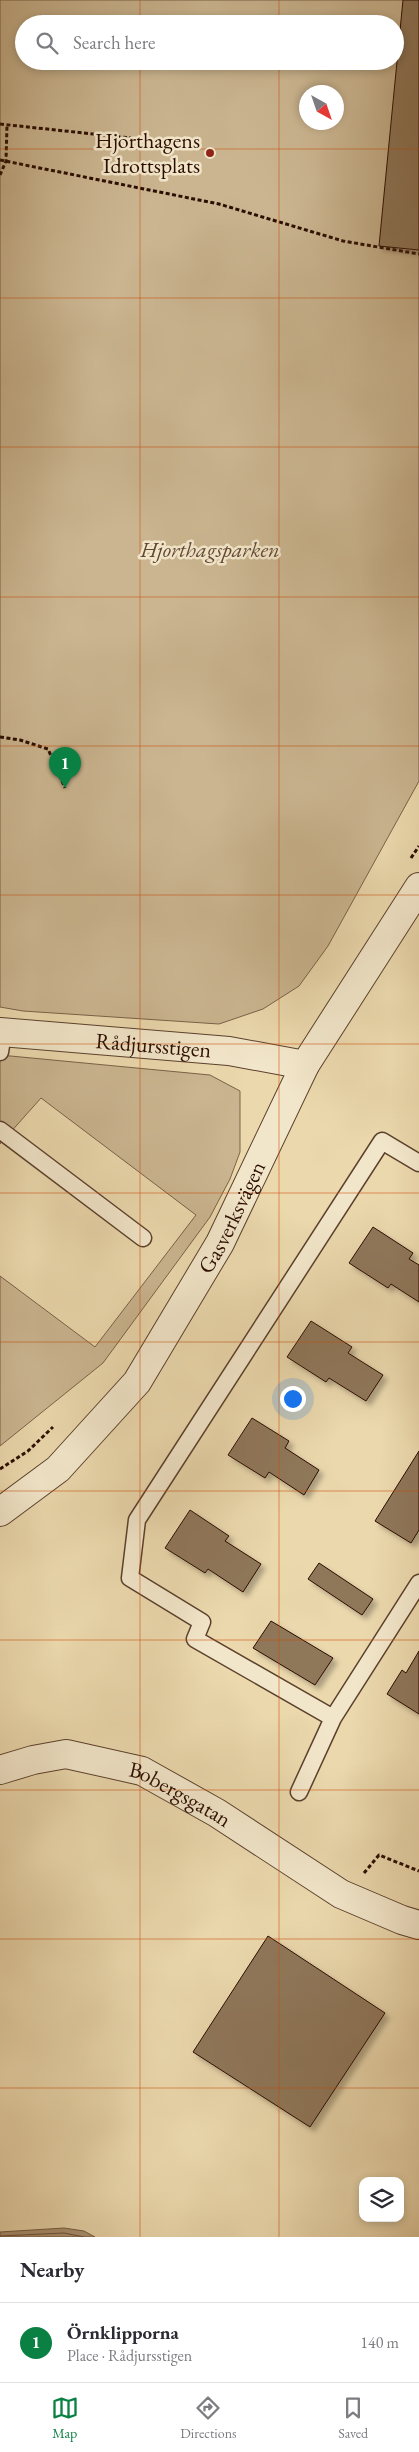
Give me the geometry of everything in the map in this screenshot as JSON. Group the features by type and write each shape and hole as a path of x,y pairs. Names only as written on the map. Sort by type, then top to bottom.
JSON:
{"street":[{"name":"Gasverksvägen","path":"0,1512 58,1469 137,1382 220,1243 305,1065 419,887"},
{"name":"Rådjursstigen","path":"1,1039 229,1051 305,1065"},
{"name":"Bobergsgatan","path":"0,1770 32,1760 66,1754 142,1771 217,1814 341,1894 402,1920 419,1925"}],"lane":[{"path":"0,1130 143,1238"},
{"path":"332,1718 194,1639 202,1622 130,1578 136,1520 382,1141 419,1163"},
{"path":"298,1792 332,1718 419,1583"}],"path":[{"path":"0,124 196,145"},
{"path":"0,175 6,161 8,125"},
{"path":"0,160 220,204 343,241 419,254"},
{"path":"0,737 20,740 48,749 65,788"},
{"path":"341,1894 363,1875 379,1855 419,1872"}],"green space":[{"name":"Hjorthagsparken","path":"0,0 419,0 419,781 328,946 299,986 263,1009 219,1024 23,1011 0,1007"},
{"path":"0,1055 210,1075 240,1091 240,1152 230,1179 210,1217 103,1363 0,1446 0,1276 95,1347 196,1215 41,1098 0,1144"}],"water":[{"path":"64,2228 84,2231 95,2237 0,2237 0,2232"}],"building":[{"path":"403,0 419,0 419,250 379,246 396,70 404,70 404,15 402,15"},
{"path":"373,1227 413,1253 409,1259 419,1265 419,1302 391,1284 388,1288 349,1263"},
{"path":"311,1321 352,1347 348,1353 383,1375 366,1401 329,1378 326,1382 287,1357"},
{"path":"252,1418 289,1441 285,1448 319,1470 304,1495 269,1472 265,1478 228,1455"},
{"path":"419,1451 419,1530 411,1543 375,1521"},
{"path":"190,1510 229,1536 225,1541 261,1564 243,1592 208,1569 205,1573 165,1548"},
{"path":"319,1563 373,1599 362,1615 308,1579"},
{"path":"271,1621 333,1658 315,1685 253,1648"},
{"path":"419,1651 419,1714 387,1694 402,1670 406,1673"},
{"path":"268,1936 385,2013 310,2127 193,2052"}],"place":[{"name":"Hjorthagens Idrottsplats","path":"210,153"},
{"name":"Örnklipporna","path":"65,788"}]}
